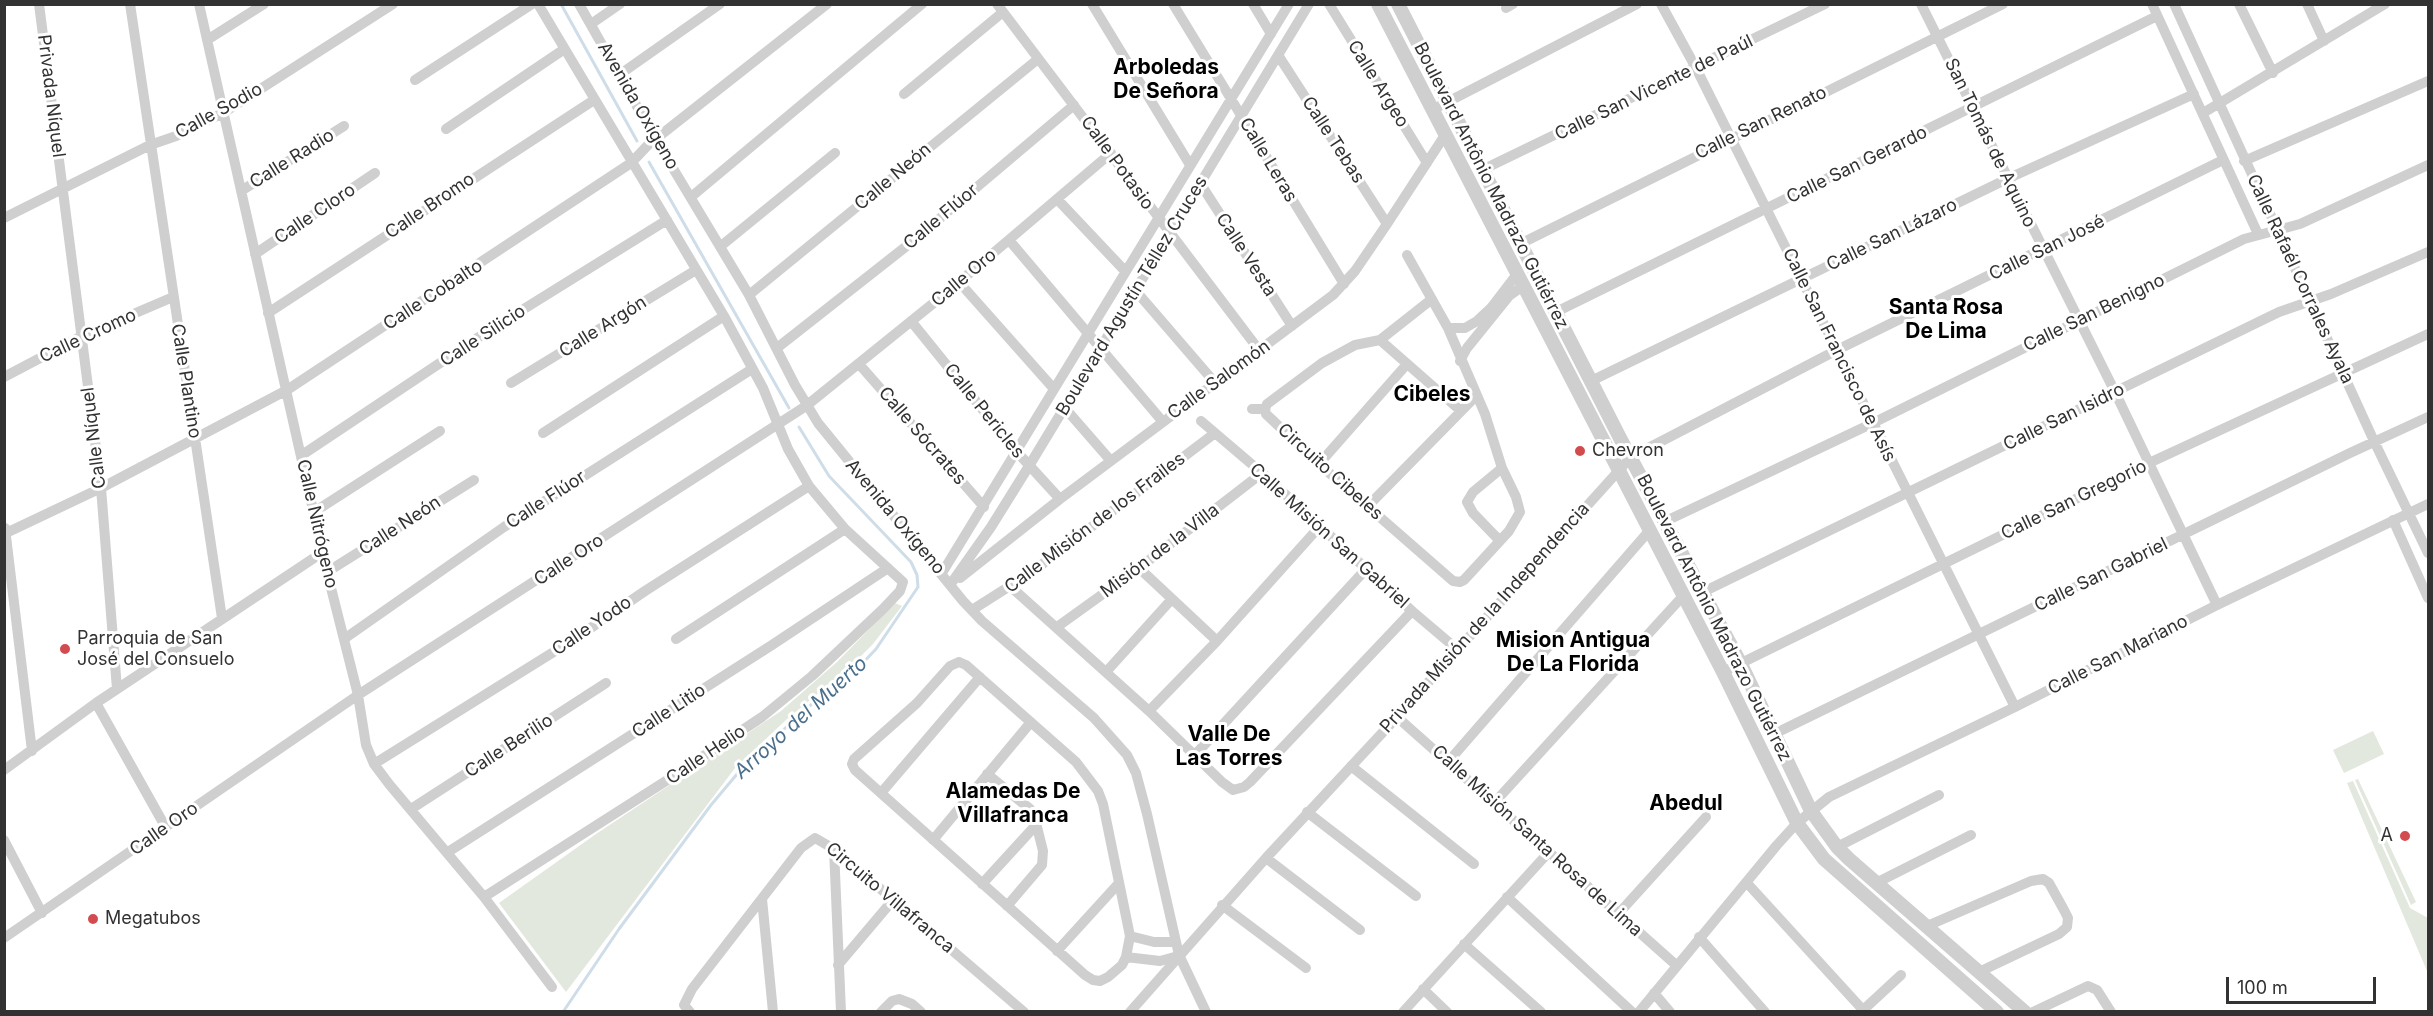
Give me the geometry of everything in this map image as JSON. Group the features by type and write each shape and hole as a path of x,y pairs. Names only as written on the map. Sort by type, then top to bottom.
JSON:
{"street":[{"name":"Privada Níquel","path":"39,4 62,188"},
{"name":"Calle Plantino","path":"130,4 222,618"},
{"name":"Calle Nitrógeno","path":"199,4 322,552 358,695 366,745 374,765 448,852 552,987"},
{"path":"207,40 264,4"},
{"name":"Calle Sodio","path":"4,218 150,145 176,136 223,112 393,4"},
{"path":"415,80 532,4"},
{"name":"Avenida Oxígeno","path":"537,4 724,316 809,486 845,529 903,582"},
{"name":"Avenida Oxígeno","path":"579,4 656,140 749,295 806,406 871,489 972,610 1094,718 1127,755 1136,773 1147,814 1179,956 1206,1011"},
{"path":"591,24 620,4"},
{"path":"620,75 720,4"},
{"name":"Calle Cobalto","path":"5,534 195,440 287,390 631,163 656,140 827,4"},
{"path":"691,197 922,4"},
{"path":"1092,4 1190,165"},
{"name":"Calle Leras","path":"1173,4 1344,284"},
{"path":"1253,4 1271,34"},
{"name":"Boulevard Agustín Téllez Cruces","path":"942,573 1289,4"},
{"name":"Boulevard Agustín Téllez Cruces","path":"950,585 991,527 1029,466 1309,4"},
{"name":"Calle Argeo","path":"1329,4 1427,163"},
{"name":"Boulevard Antônio Madrazo Gutiérrez","path":"1378,4 1723,672 1797,823 1809,841 1832,866 1997,1011"},
{"name":"Boulevard Antônio Madrazo Gutiérrez","path":"1398,4 1591,381 1741,664 1811,811 1837,847 2025,1011"},
{"path":"1432,110 1637,4"},
{"name":"Calle San Francisco de Asís","path":"1661,4 1696,68 2015,707"},
{"name":"Calle San Vicente de Paúl","path":"1482,170 1825,4"},
{"name":"San Tomás de Aquino","path":"1921,4 2115,392 2217,605"},
{"name":"Calle San Renato","path":"1520,244 2003,4"},
{"name":"Calle Rafaél Corrales Ayala","path":"2152,4 2258,234"},
{"name":"Calle Rafaél Corrales Ayala","path":"2174,4 2244,161 2428,553"},
{"path":"2239,4 2272,73"},
{"path":"2307,4 2324,41"},
{"path":"2203,113 2380,6"},
{"path":"904,94 1000,8"},
{"name":"Calle Potasio","path":"1000,8 1259,350"},
{"name":"Calle San Gerardo","path":"1556,312 2157,16"},
{"path":"446,129 563,50"},
{"name":"Calle Tebas","path":"1278,55 1387,224"},
{"name":"Calle Neón","path":"749,295 1038,59"},
{"path":"2244,161 2428,81"},
{"name":"Calle San Lázaro","path":"1591,381 2007,179 2193,94"},
{"name":"Calle Bromo","path":"268,313 594,100"},
{"name":"Calle Flúor","path":"777,348 913,242 1074,105"},
{"name":"Calle Radio","path":"241,191 344,126"},
{"name":"Calle Salomón","path":"950,585 1060,499 1333,296 1387,224 1445,135"},
{"path":"721,246 835,153"},
{"name":"Calle Oro","path":"4,938 358,695 806,406 959,282 1111,153"},
{"name":"Calle San José","path":"1618,470 1631,457 1837,350 2223,160"},
{"name":"Calle San Benigno","path":"1666,521 1873,423 2078,320 2258,234 2300,224 2428,165"},
{"name":"Calle Cloro","path":"255,254 375,173"},
{"name":"Calle Vesta","path":"1200,183 1292,326"},
{"name":"Calle Níquel","path":"62,188 101,488 117,689"},
{"path":"1058,199 1125,271"},
{"name":"Calle Silicio","path":"302,455 482,335 667,220"},
{"path":"1009,240 1163,422"},
{"name":"Calle San Isidro","path":"1703,592 2285,310 2311,302 2428,252"},
{"name":"Circuito Cibeles","path":"1407,255 1432,299 1448,328 1460,361 1485,414 1502,468 1516,497 1520,512 1515,524 1460,582 1453,581 1367,507 1266,414 1264,409 1267,404 1339,351 1380,339 1432,299"},
{"name":"Calle Argón","path":"511,383 696,270"},
{"path":"1448,328 1465,328 1477,321 1520,280"},
{"path":"1460,361 1471,342 1520,280"},
{"path":"959,282 1054,389"},
{"path":"1136,290 1216,384"},
{"name":"Calle Cromo","path":"4,377 82,336 173,297"},
{"path":"543,433 724,316"},
{"name":"Calle Pericles","path":"910,321 1017,452 1060,499"},
{"name":"Calle San Gregorio","path":"1723,672 2149,463 2428,333"},
{"path":"1380,339 1461,411"},
{"name":"Calle Sócrates","path":"859,364 984,507"},
{"path":"1319,464 1407,364"},
{"name":"Calle Flúor","path":"344,639 522,516 752,369"},
{"path":"1367,507 1476,396"},
{"path":"1064,407 1111,461"},
{"path":"1252,409 1264,409"},
{"name":"Calle San Gabriel","path":"1774,734 1979,636 2374,441 2428,417"},
{"name":"Calle Misión San Gabriel","path":"1201,422 1262,473 1412,611 1458,650"},
{"path":"314,512 440,431"},
{"name":"Calle Misión de los Frailes","path":"972,610 1011,587 1215,433"},
{"path":"1500,541 1473,513 1467,502 1473,492 1502,468"},
{"name":"Privada Misión de la Independencia","path":"1130,1011 1222,905 1458,650 1618,470"},
{"name":"Misión de la Villa","path":"1057,627 1139,568 1262,473"},
{"name":"Calle Neón","path":"327,572 474,480"},
{"name":"Calle Yodo","path":"374,765 576,638 809,486"},
{"name":"Calle San Mariano","path":"1632,1011 1642,1008 1699,937 1797,823 1844,789 2428,504"},
{"path":"2393,520 2428,598"},
{"path":"1149,711 1217,641 1320,526"},
{"path":"4,527 32,751"},
{"path":"676,639 845,529"},
{"path":"1448,762 1649,531"},
{"path":"4,770 117,689 322,552"},
{"name":"Calle Litio","path":"448,852 888,568"},
{"path":"1139,568 1217,641"},
{"path":"1194,756 1367,568"},
{"name":"Calle Helio","path":"484,897 762,717 804,682 883,609 900,591 903,582"},
{"path":"1011,587 1233,790 1244,788 1412,611"},
{"path":"1494,803 1683,596"},
{"path":"1106,672 1171,600"},
{"path":"956,663 966,665 1031,722 1076,762 1098,791 1103,804 1130,936 1126,957 1122,964 1100,981 1093,980 1057,951 855,770 852,764 854,759 917,703 956,663"},
{"path":"881,793 980,677"},
{"name":"Calle Berilio","path":"411,809 606,683"},
{"path":"96,704 166,828"},
{"name":"Calle Misión Santa Rosa de Lima","path":"1397,717 1676,965"},
{"path":"933,840 1031,722"},
{"path":"1351,766 1474,864"},
{"path":"987,774 1030,809 1043,851 1042,866 1007,906"},
{"path":"1837,847 1939,795"},
{"path":"1307,812 1416,897"},
{"path":"1619,913 1706,817"},
{"path":"982,884 1036,825"},
{"path":"1876,883 1971,835"},
{"name":"Circuito Villafranca","path":"690,1011 684,1005 688,996 807,842 818,838 834,849 1024,1011"},
{"path":"4,840 42,913"},
{"path":"834,849 841,1011"},
{"path":"1403,1011 1548,853"},
{"path":"1266,858 1360,930"},
{"path":"1927,926 2031,881 2043,879 2049,883 2068,918 2067,927 2059,934 1979,972"},
{"path":"1057,951 1119,883"},
{"path":"1747,883 1862,1011 1901,975"},
{"path":"1507,897 1632,1011"},
{"path":"762,899 773,1011"},
{"path":"838,965 894,900"},
{"path":"1222,905 1306,968"},
{"path":"1130,936 1154,942 1175,942"},
{"path":"1699,937 1765,1011"},
{"path":"1464,944 1541,1011"},
{"path":"1126,957 1161,961 1179,956"},
{"path":"2033,1011 2088,986 2097,990 2111,1011"},
{"path":"1423,989 1447,1011"},
{"path":"1654,993 1670,1011"},
{"path":"881,1011 892,1001 899,999 912,1004 921,1011"}],"shaded area":[{"path":"895,603 902,606 873,644 847,670 787,719 735,768 566,992 499,903 596,834 781,711 837,662"},
{"path":"2373,731 2384,754 2344,773 2333,750"},
{"path":"2358,779 2416,902 2411,905 2355,780"},
{"path":"2353,781 2410,908 2428,918 2427,971 2347,783"}],"waterway":[{"name":"Arroyo del Muerto","path":"561,4 637,141"},
{"name":"Arroyo del Muerto","path":"649,162 789,408"},
{"name":"Arroyo del Muerto","path":"563,1012 619,929 711,805 743,767 807,708 857,669 876,649 918,587 917,575 911,562 829,476 799,427"}],"place":[{"name":"Chevron","path":"1580,451"},
{"name":"Parroquia de San José del Consuelo","path":"65,649"},
{"name":"A","path":"2405,836"},
{"name":"Megatubos","path":"93,919"}],"district":[{"name":"Arboledas De Señora","path":"1166,80"},
{"name":"Santa Rosa De Lima","path":"1946,320"},
{"name":"Cibeles","path":"1432,395"},
{"name":"Mision Antigua De La Florida","path":"1573,653"},
{"name":"Valle De Las Torres","path":"1229,747"},
{"name":"Alamedas De Villafranca","path":"1013,804"},
{"name":"Abedul","path":"1686,804"}]}
